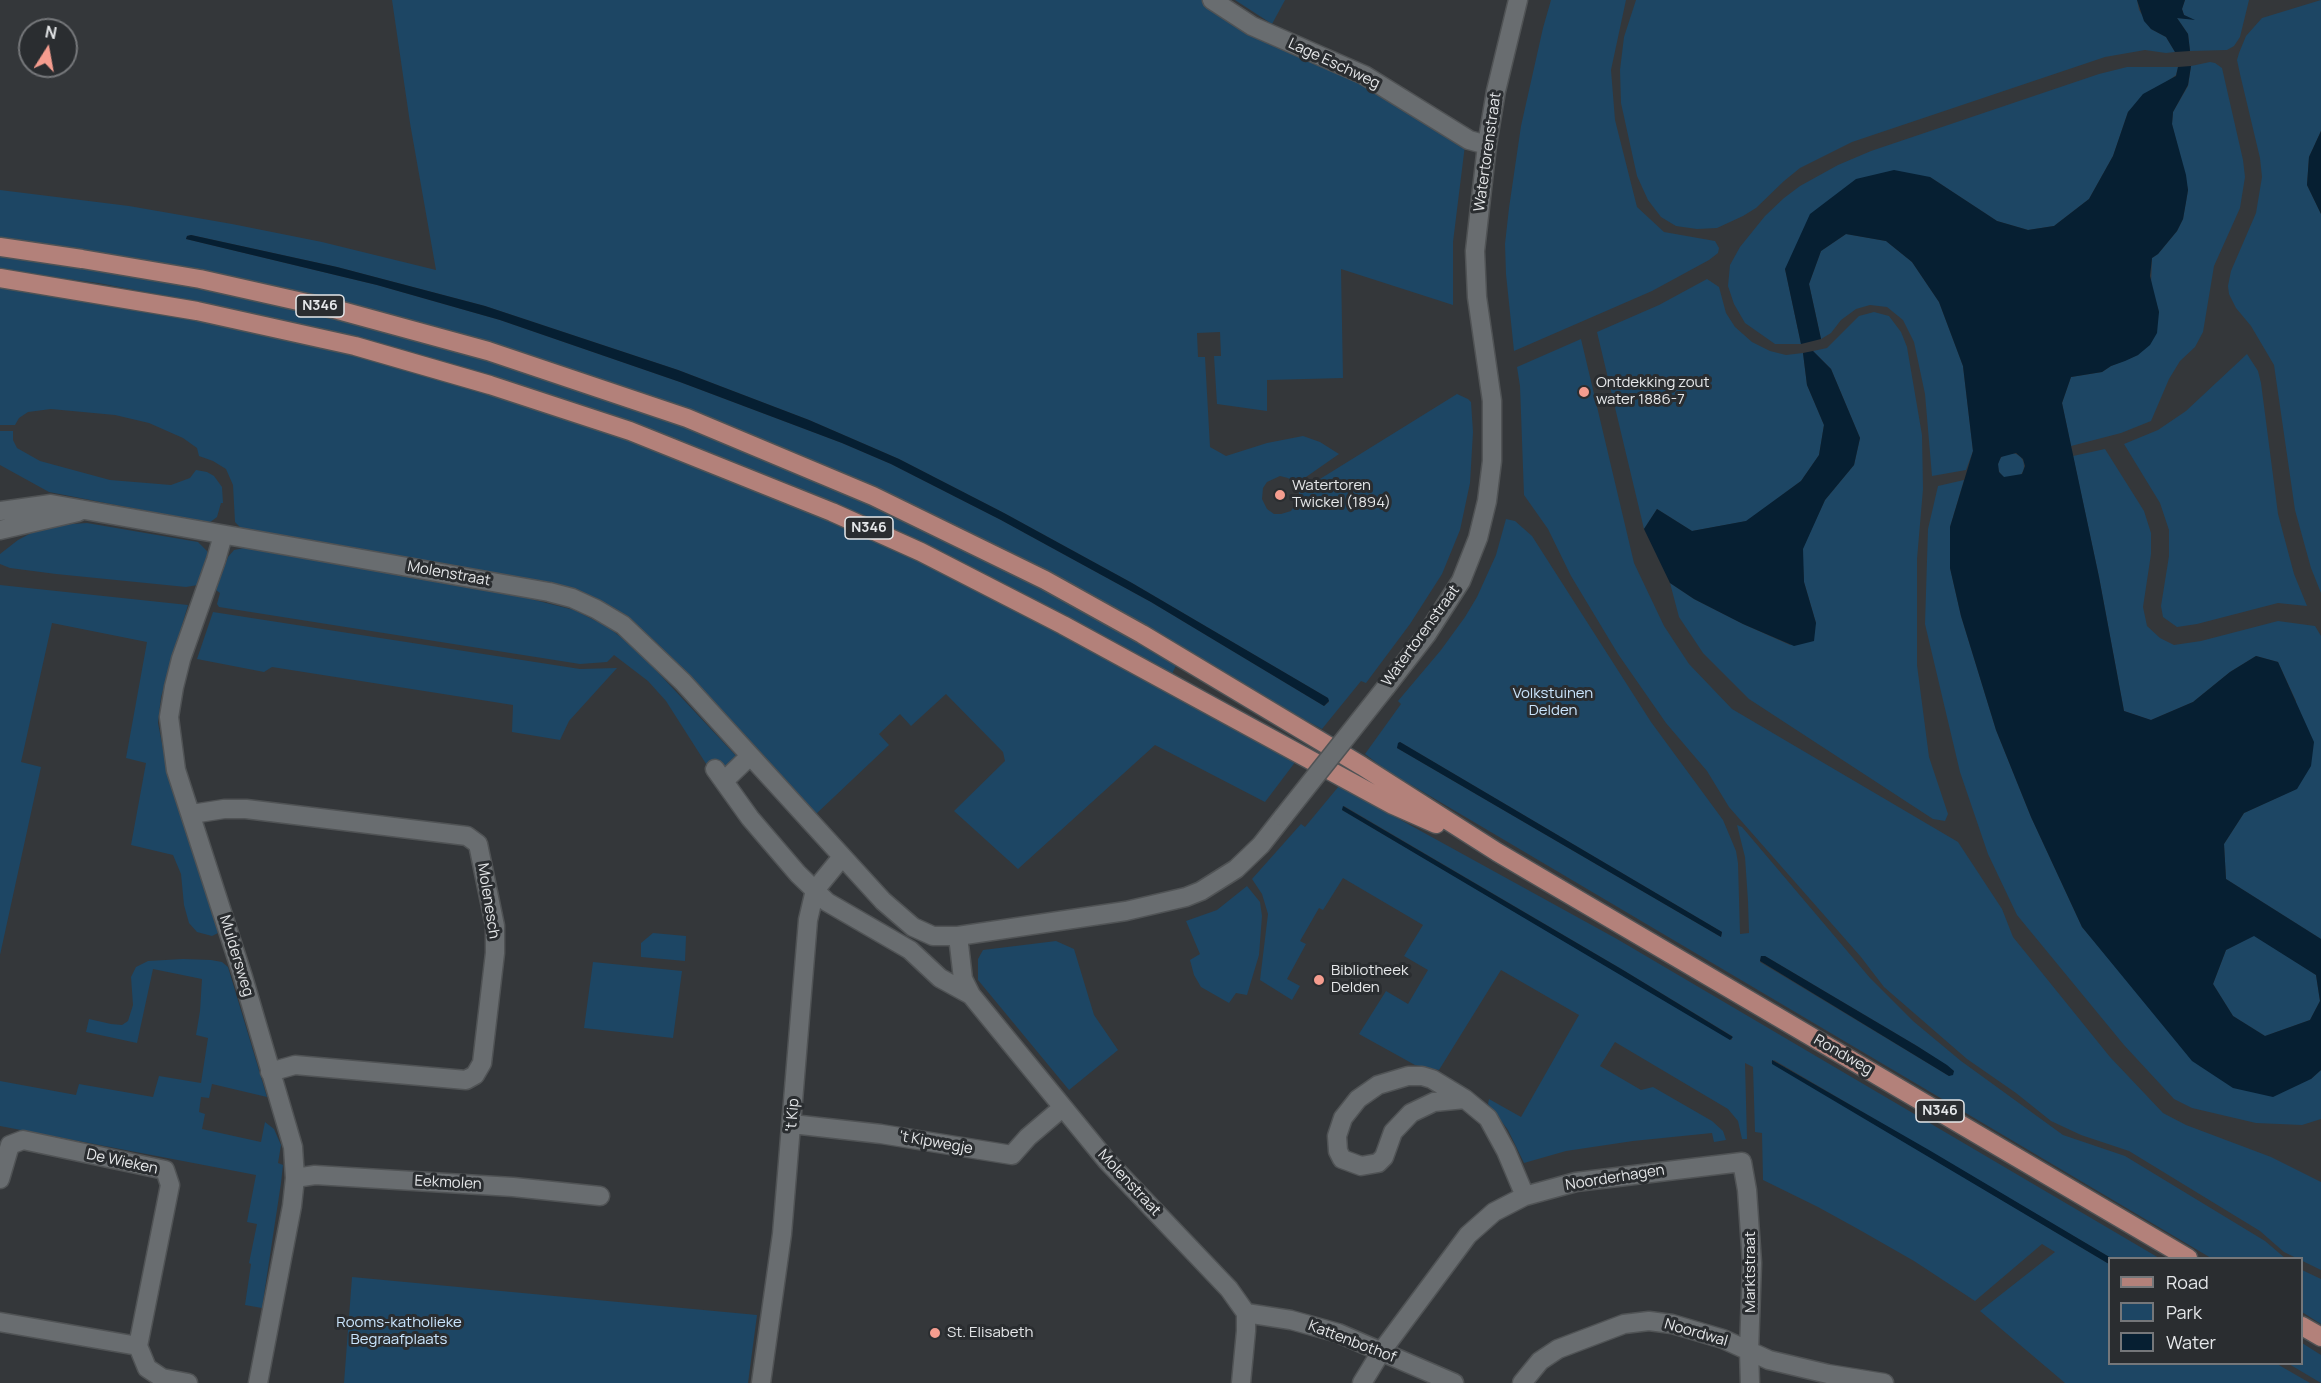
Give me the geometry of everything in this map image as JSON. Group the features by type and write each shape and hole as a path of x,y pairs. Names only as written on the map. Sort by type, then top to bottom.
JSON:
{"main road":[{"name":"N346","path":"0,247 200,279 338,310 488,351 644,402 737,438 873,496 1046,580 1142,634 1362,766 1497,852"},
{"name":"N346","path":"0,278 197,311 355,346 490,385 640,435 832,512 921,552 1063,625 1393,805 1497,852"},
{"name":"Rondweg","path":"1497,852 2186,1257"},
{"path":"2303,1327 2321,1337"}],"street":[{"name":"Lage Eschweg","path":"1212,0 1252,26 1364,75 1469,140 1487,145"},
{"name":"Watertorenstraat","path":"958,936 1163,904 1201,891 1236,869 1261,845 1386,687 1427,634 1461,581 1478,538 1487,501 1492,462 1492,401 1477,297 1475,251 1487,145 1498,80 1518,0"},
{"name":"Molenstraat","path":"0,511 51,504 88,510 526,588 572,598 611,617 640,640 683,682 883,901 913,927 933,936 958,936 963,980 971,994 1107,1161 1229,1289 1246,1313"},
{"name":"Molenstraat","path":"0,530 88,510"},
{"name":"Muldersweg","path":"223,535 181,659 169,717 176,770 243,977 293,1147 295,1178 292,1206 258,1383"},
{"name":"Molenstraat","path":"750,756 719,775 750,819 814,890 827,902 910,950 940,978 971,994"},
{"name":"Molenesch","path":"192,814 224,809 246,809 467,836 478,844 495,926 495,952 482,1063 475,1075 466,1080 295,1065 270,1072"},
{"name":"'t Kip","path":"761,1383 782,1234 808,920 814,890 842,857"},
{"path":"1465,1099 1434,1102 1411,1113 1394,1132 1384,1157 1378,1163 1360,1166 1342,1159 1338,1151 1337,1136 1343,1118 1358,1100 1378,1085 1408,1077 1422,1076 1432,1079 1465,1099 1488,1118 1506,1151 1525,1196"},
{"name":"'t Kipwegje","path":"792,1124 881,1134 1012,1155 1028,1137 1062,1108"},
{"name":"De Wieken","path":"0,1179 10,1145 23,1140 165,1170 170,1185 138,1346"},
{"name":"Noorderhagen","path":"1362,1383 1381,1352 1468,1235 1494,1212 1525,1196 1576,1182 1742,1162"},
{"name":"Marktstraat","path":"1742,1162 1747,1190 1752,1263 1750,1383"},
{"name":"Eekmolen","path":"295,1178 315,1175 338,1176 513,1187 600,1196"},
{"path":"1242,1383 1246,1313"},
{"name":"Kattenbothof","path":"1246,1313 1291,1320 1338,1334 1454,1383"},
{"name":"Noordwal","path":"1522,1383 1540,1361 1558,1349 1624,1324 1649,1321 1672,1324 1723,1340 1769,1360 1831,1378 1884,1383"},
{"path":"0,1322 138,1346 147,1368 162,1378 188,1383"}],"green space":[{"path":"392,0 1205,0 1252,32 1312,63 1386,94 1465,145 1453,242 1453,305 1341,269 1343,378 1267,380 1267,411 1217,404 1214,356 1221,356 1220,332 1197,333 1198,357 1205,357 1210,447 1226,456 1267,443 1303,436 1320,442 1339,454 1296,484 1280,476 1267,482 1263,488 1262,499 1267,509 1274,514 1291,511 1299,499 1299,492 1457,394 1468,399 1471,402 1473,432 1470,483 1460,530 1442,574 1410,624 1366,683 1361,681 1322,729 1192,654 992,544 841,473 702,415 548,361 371,310 281,287 100,253 0,239 0,190 129,206 232,224 322,242 436,270 410,123","holes":["191,235 337,267 485,306 678,370 809,420 899,459 1132,583 1328,698 1329,702 1324,706 1151,602 1001,520 891,464 842,443 680,382 500,320 377,285 186,239"]},
{"path":"1235,0 1285,0 1272,24"},
{"path":"1551,0 1626,0 1611,70 1615,120 1637,207 1664,232 1715,241 1719,248 1718,253 1709,260 1652,291 1514,351 1505,244 1521,126"},
{"path":"1636,0 2137,0 2139,10 2151,29 2166,37 2175,52 2145,50 2105,57 1852,142 1800,168 1756,208 1743,216 1717,228 1697,229 1676,226 1661,217 1648,200 1637,176 1621,103 1620,70 1624,37"},
{"path":"2185,0 2249,0 2240,37 2234,46 2227,50 2190,51 2188,34 2177,18 2192,19 2184,15 2182,9"},
{"path":"2321,0 2321,131 2309,157 2307,185 2321,214 2321,593 2311,568 2295,510 2274,365 2251,326 2236,308 2228,286 2231,271 2256,213 2262,177 2260,158 2237,60 2239,53 2246,36 2262,18"},
{"path":"2210,62 2222,68 2245,177 2240,208 2214,266 2203,332 2195,347 2180,361 2169,379 2151,421 2121,433 2071,446 2062,403 2071,377 2102,372 2138,355 2159,312 2151,286 2152,258 2177,231 2183,219 2188,190 2172,124 2173,112 2188,86 2191,66"},
{"path":"2127,67 2178,67 2176,75 2128,112 2113,156 2089,199 2054,226 2028,230 1997,221 1930,177 1785,269 1801,344 1775,344 1745,323 1734,304 1728,286 1730,265 1740,247 1765,216 1800,186 1838,165 1871,151 2099,74"},
{"path":"1846,234 1886,241 1912,262 1939,302 1963,366 1973,451 1966,470 1932,476 1925,394 1914,342 1903,320 1887,307 1870,305 1856,309 1841,320 1831,333 1821,339 1809,284 1821,251"},
{"path":"0,256 126,275 270,303 485,360 652,415 719,440 866,502 1035,585 1177,663 1172,674 963,563 786,483 630,422 473,370 354,338 172,297 98,283 0,270"},
{"path":"1707,279 1719,287 1726,313 1735,327 1752,342 1770,351 1786,355 1803,353 1807,385 1824,425 1819,455 1801,481 1747,521 1692,531 1657,509 1644,529 1597,332 1659,305"},
{"path":"0,286 159,312 351,353 472,386 635,441 801,507 932,567 1004,602 1296,761 1265,802 1155,745 1018,869 954,811 1005,761 1003,752 946,694 911,726 900,714 879,734 889,745 816,814 656,642 623,616 536,581 242,529 235,522 233,485 226,469 199,456 197,448 183,438 149,423 115,415 51,409 28,412 19,418 15,425 0,425"},
{"path":"1874,312 1889,316 1901,332 1907,347 1922,435 1923,489 1917,559 1917,665 1929,757 1948,814 1945,821 1933,819 1749,699 1703,653 1679,617 1670,583 1694,599 1790,645 1816,623 1804,582 1802,549 1825,500 1854,465 1860,438 1831,369 1813,351 1827,348 1859,316"},
{"path":"1581,339 1634,563 1664,626 1689,664 1732,709 1958,842 2002,909 2013,937 2110,1057 2163,1113 2186,1125 2271,1157 2321,1182 2321,1270 2303,1261 2303,1257 2294,1257 2284,1252 2260,1231 2129,1151 2081,1135 2051,1121 1967,1059 1884,987 1861,957 1729,807 1707,771 1666,723 1618,654 1571,576 1548,529 1524,495 1520,386 1517,367"},
{"path":"2247,354 2258,371 2261,383 2278,514 2294,574 2307,606 2278,603 2177,627 2163,617 2161,606 2169,556 2169,530 2160,503 2124,444 2158,430 2186,411"},
{"path":"0,431 13,431 13,440 17,448 40,461 110,480 171,485 190,478 196,470 207,472 214,476 222,487 223,503 221,503 217,517 209,523 49,492 0,465"},
{"path":"2105,449 2144,511 2151,533 2151,554 2143,607 2147,626 2160,638 2174,645 2201,641 2278,621 2315,626 2321,636 2321,939 2226,879 2224,844 2244,813 2296,789 2296,701 2278,662 2256,656 2230,672 2193,702 2151,720 2124,711 2073,456"},
{"path":"2011,453 2020,457 2024,466 2020,475 2011,479 2002,475 1998,466 2002,457"},
{"path":"1964,480 1950,527 1950,568 1961,616 1996,730 2031,817 2082,927 2134,988 2311,1079 2321,1070 2321,1119 2302,1125 2256,1123 2192,1108 2174,1099 2124,1045 2017,915 1988,854 1960,772 1925,624 1928,529 1938,486"},
{"name":"Volkstuinen Delden","path":"1506,519 1515,521 1532,536 1651,722 1723,820 1736,851 1738,863 1740,934 1749,933 1745,857 1737,825 1742,827 1870,978 1913,1021 1961,1061 2063,1135 2125,1156 2265,1241 2284,1257 2209,1257 1386,770 1365,754 1401,704 1398,701 1441,650 1477,597 1496,555","holes":["1400,742 1722,932 1721,937 1397,748","1761,956 1765,956 1917,1046 1954,1071 1949,1076 1760,962"]},
{"path":"87,523 198,542 209,556 198,585 186,587 56,574 10,568 0,564 0,554 18,540 35,531 58,525"},
{"path":"244,548 515,595 574,610 608,627 637,650 738,758 726,772 710,770 666,701 648,681 614,655 607,662 580,664 219,607 217,604 220,593 216,590 228,557 234,550"},
{"path":"0,585 188,605 161,697 158,723 163,749 218,933 212,936 197,932 189,923 184,905 181,874 173,855 131,845 146,763 126,758 147,642 52,623 21,762 41,767 0,955"},
{"path":"213,612 580,669 617,668 569,721 560,740 512,732 513,705 272,667 264,672 197,659"},
{"path":"1339,786 1617,939 2157,1257 2109,1257 1774,1060 1771,1062 2108,1263 2108,1365 2279,1365 2310,1383 2065,1383 1980,1311 2055,1252 2042,1244 1975,1301 1914,1261 1858,1229 1763,1180 1762,1133 1755,1132 1753,1067 1745,1063 1747,1139 1742,1139 1738,1121 1728,1109 1615,1042 1600,1066 1641,1090 1653,1087 1712,1121 1723,1131 1726,1140 1714,1142 1712,1133 1633,1141 1566,1151 1524,1163 1508,1130 1488,1104 1489,1099 1521,1117 1579,1015 1501,970 1439,1070 1415,1065 1359,1034 1386,991 1408,1004 1428,970 1404,956 1423,925 1343,878 1323,910 1319,908 1300,941 1306,944 1287,979 1300,986 1292,1000 1260,980 1268,914 1262,894 1252,879 1301,824 1305,827","holes":["1344,806 1732,1036 1732,1040 1342,810"]},
{"path":"1247,886 1260,902 1262,916 1259,955 1247,995 1236,993 1229,1003 1201,987 1194,975 1190,960 1200,954 1186,921 1217,910"},
{"path":"653,933 686,936 685,961 641,957 641,943"},
{"path":"2254,935 2316,975 2320,1001 2310,1020 2265,1036 2233,1016 2213,984 2226,950"},
{"path":"1056,941 1074,949 1094,1015 1118,1050 1069,1090 978,980 978,959 983,950"},
{"path":"211,960 222,962 228,967 267,1097 212,1084 209,1098 201,1097 199,1112 205,1114 202,1129 261,1142 265,1122 274,1129 281,1145 278,1163 283,1165 281,1183 262,1308 245,1305 251,1264 249,1263 257,1224 247,1222 256,1175 0,1126 0,1081 76,1095 79,1084 153,1097 159,1076 201,1083 208,1038 196,1035 202,979 153,969 137,1043 86,1032 89,1019 122,1025 128,1021 133,1005 131,977 136,967 148,961"},
{"path":"593,962 682,971 673,1038 584,1028"},
{"path":"2303,1270 2321,1279 2321,1324 2303,1313"},
{"name":"Rooms-katholieke Begraafplaats","path":"352,1277 757,1315 748,1383 344,1383"},
{"path":"2303,1344 2321,1355 2321,1383 2291,1365 2303,1365"}],"water":[{"path":"2137,0 2185,0 2182,9 2184,15 2195,20 2177,18 2188,34 2190,51 2175,52 2166,37 2151,29 2144,21"},
{"path":"2191,66 2188,85 2173,112 2172,124 2188,190 2183,219 2177,231 2152,258 2150,276 2159,312 2157,333 2150,345 2138,355 2102,372 2071,377 2062,403 2099,577 2124,711 2151,720 2193,702 2230,672 2256,656 2278,662 2314,742 2311,766 2297,789 2244,813 2224,844 2226,879 2321,939 2321,1070 2311,1079 2273,1097 2233,1088 2192,1061 2082,927 2031,817 1996,730 1961,616 1950,568 1950,527 1973,451 1963,366 1939,302 1912,262 1886,241 1846,234 1821,251 1809,284 1821,339 1801,344 1785,269 1810,214 1856,179 1894,170 1930,177 1997,221 2028,230 2054,226 2089,199 2113,156 2128,112 2143,94 2176,76 2178,67","holes":["2016,453 2023,459 2025,466 2022,474 2004,477 1999,472 1998,464 2001,457","2254,936 2316,975 2320,1001 2310,1020 2265,1036 2233,1016 2213,984 2226,950"]},
{"path":"2321,131 2321,214 2307,185 2309,157"},
{"path":"191,235 337,267 485,306 678,370 809,420 899,459 1004,513 1132,583 1328,698 1329,701 1324,706 1151,602 1001,520 891,464 842,443 680,382 500,320 377,285 186,239"},
{"path":"1813,351 1831,369 1860,438 1854,465 1825,500 1803,549 1804,582 1816,623 1814,641 1794,646 1743,624 1694,599 1670,583 1644,529 1657,509 1692,531 1746,521 1801,481 1819,455 1824,425 1807,385 1803,353"},
{"path":"1400,742 1722,932 1721,937 1397,748"},
{"path":"1343,806 1733,1037 1730,1040 1342,810"},
{"path":"1761,956 1765,956 1917,1046 1947,1065 1954,1071 1953,1075 1949,1076 1760,961"},
{"path":"1772,1060 2109,1257 2108,1263 1772,1064"}],"place":[{"name":"Ontdekking zout water 1886-7","path":"1584,392"},
{"name":"Watertoren Twickel (1894)","path":"1280,495"},
{"name":"Bibliotheek Delden","path":"1319,980"},
{"name":"St. Elisabeth","path":"935,1333"}]}
